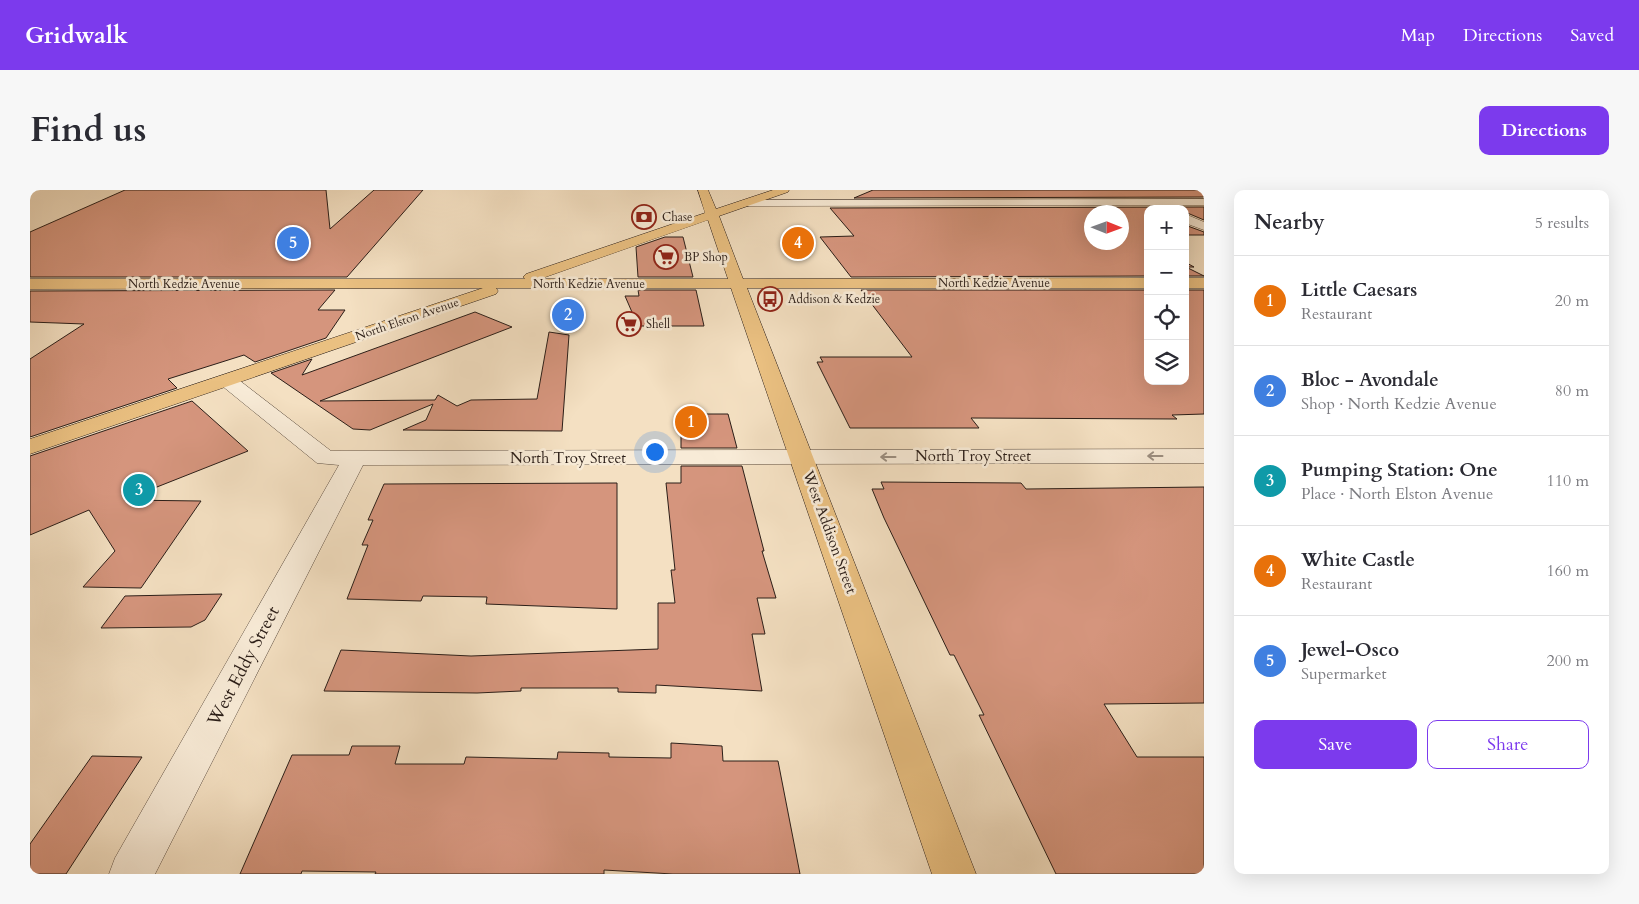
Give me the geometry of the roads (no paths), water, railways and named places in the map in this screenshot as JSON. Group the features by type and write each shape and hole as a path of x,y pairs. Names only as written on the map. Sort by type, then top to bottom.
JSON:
{"main road":[{"name":"West Addison Street","path":"703,190 954,874"},
{"name":"North Elston Avenue","path":"30,447 784,190"},
{"name":"North Kedzie Avenue","path":"30,284 1144,284"},
{"path":"1189,284 1204,284"}],"street":[{"path":"1122,190 1156,205"},
{"path":"747,203 1204,202"},
{"path":"1189,220 1204,226"},
{"name":"North Troy Street","path":"228,381 325,458 1204,456"},
{"name":"West Eddy Street","path":"131,874 355,458"}],"place":[{"name":"Chase","path":"644,217"},
{"name":"Jewel-Osco","path":"293,243"},
{"name":"White Castle","path":"798,243"},
{"name":"BP Shop","path":"666,257"},
{"name":"Addison & Kedzie","path":"770,299"},
{"name":"Bloc - Avondale","path":"568,315"},
{"name":"Shell","path":"629,324"},
{"name":"Little Caesars","path":"691,422"},
{"name":"Pumping Station: One","path":"139,490"}]}
